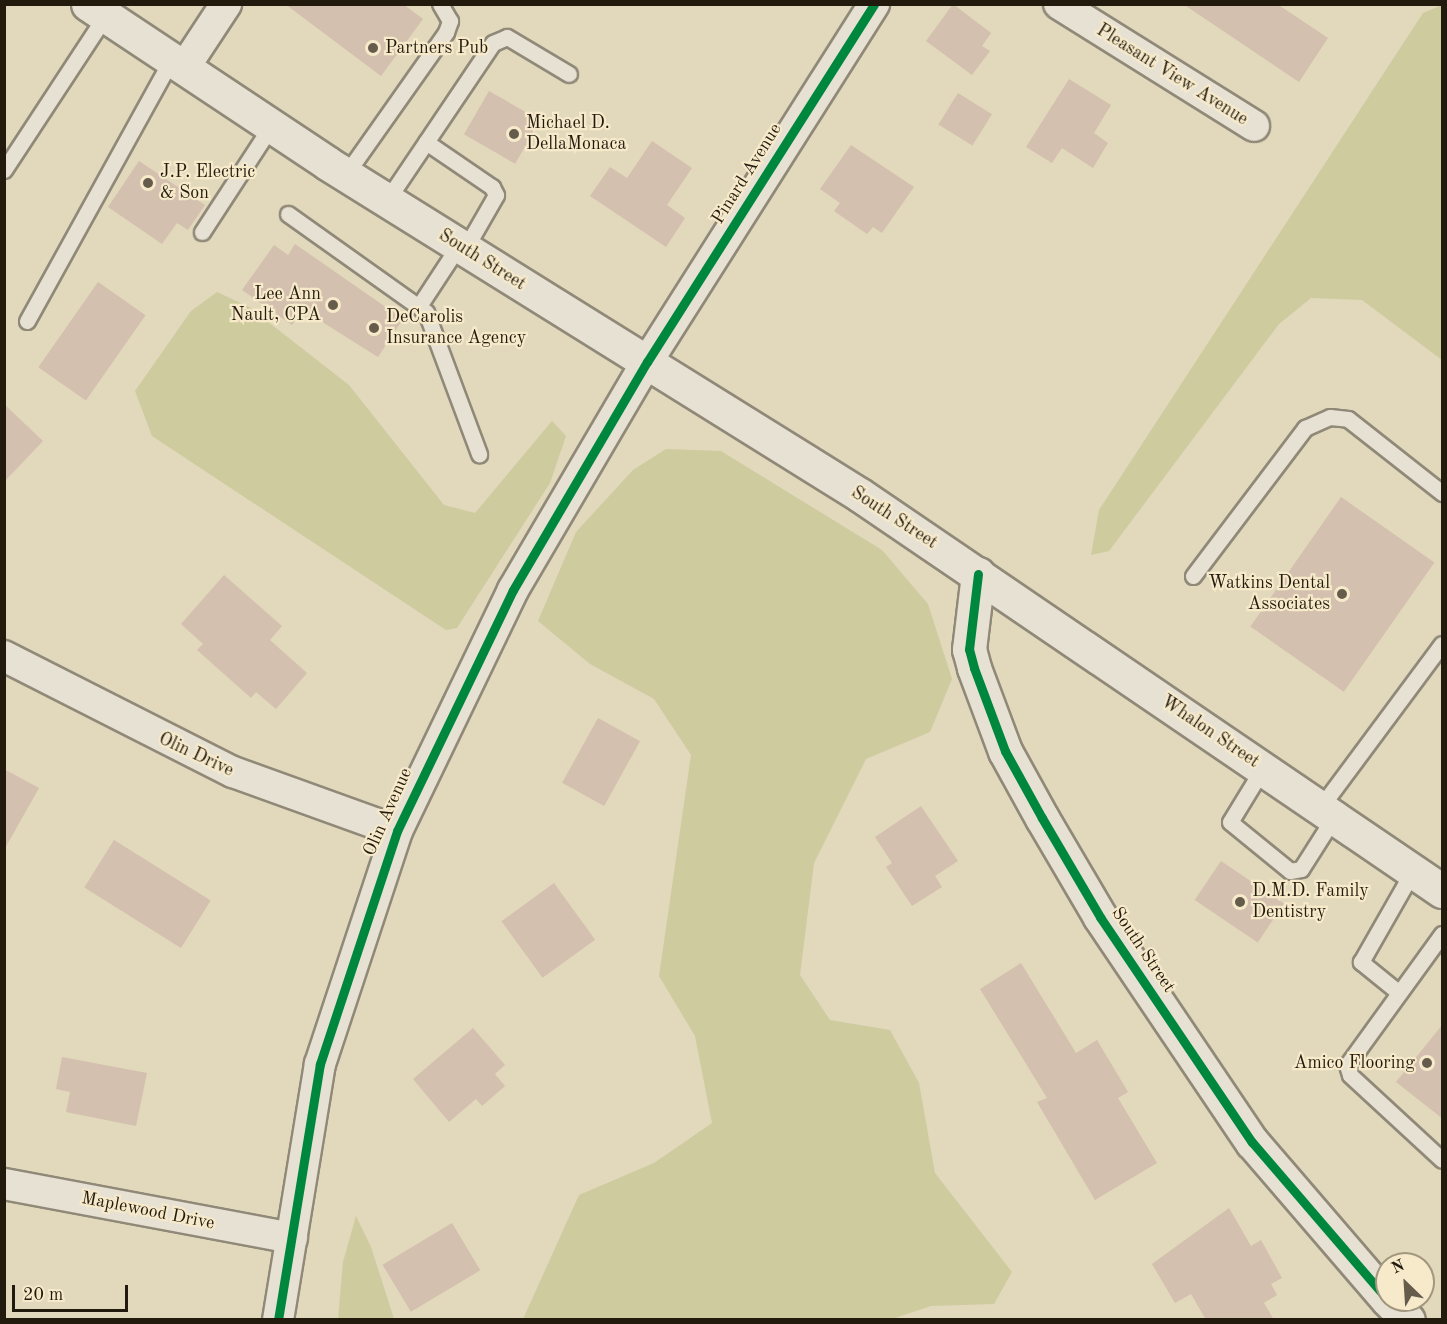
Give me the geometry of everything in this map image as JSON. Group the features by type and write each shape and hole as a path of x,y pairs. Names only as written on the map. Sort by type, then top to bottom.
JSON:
{"main road":[{"name":"South Street","path":"97,10 271,126 647,362 978,574 969,649 987,708 1021,781 1100,917 1252,1142 1375,1284"},
{"name":"Whalon Street","path":"978,574 1443,891"}],"street":[{"path":"177,64 226,4"},
{"name":"Pinard Avenue","path":"647,362 874,4"},
{"name":"Pleasant View Avenue","path":"1059,4 1254,126"},
{"name":"Olin Avenue","path":"278,1320 320,1064 397,831 513,590 647,362"},
{"name":"Olin Drive","path":"4,656 234,772 397,831"},
{"name":"Maplewood Drive","path":"4,1184 292,1238"}],"lane":[{"path":"346,174 446,32 450,21 440,4"},
{"path":"4,170 97,10"},
{"path":"387,200 501,38 569,74"},
{"path":"27,321 177,64"},
{"path":"201,232 271,126"},
{"path":"419,306 496,195 492,187 426,142"},
{"path":"288,214 419,306 431,321 479,454"},
{"path":"1193,576 1305,428 1330,417 1348,419 1443,493"},
{"path":"1263,768 1230,822 1290,871 1301,869 1327,812 1443,644"},
{"path":"1398,992 1360,962 1413,871"},
{"path":"1443,934 1349,1056 1350,1075 1443,1160"}],"shaded area":[{"path":"1442,5 1442,360 1362,300 1311,298 1279,324 1109,551 1091,555 1099,510 1423,13"},
{"path":"217,292 249,307 349,385 444,505 475,513 552,421 566,436 550,483 457,628 446,630 152,436 135,391 191,311"},
{"path":"666,449 721,451 882,550 928,604 952,679 930,732 866,759 814,863 800,975 830,1020 890,1030 919,1083 935,1173 1012,1272 994,1304 931,1306 889,1320 523,1319 579,1195 654,1163 712,1123 695,1036 659,976 691,755 654,699 590,664 538,621 576,532 633,470"},
{"path":"356,1216 371,1247 394,1319 338,1319 343,1262"}],"building":[{"name":"Partners Pub","path":"285,4 403,4 423,19 381,76"},
{"path":"953,4 991,33 982,46 990,51 972,75 926,41"},
{"path":"1183,4 1277,4 1328,38 1299,82"},
{"path":"1069,79 1111,105 1094,133 1108,143 1093,168 1062,148 1052,163 1026,147"},
{"path":"489,91 540,120 515,164 464,134"},
{"path":"958,93 992,114 972,146 938,124"},
{"path":"652,141 692,168 667,205 685,218 666,247 590,196 610,167 627,178"},
{"path":"851,145 914,187 882,233 873,227 867,234 834,211 840,203 820,189"},
{"name":"J.P. Electric & Son","path":"139,161 205,205 188,230 177,223 162,244 108,207"},
{"path":"295,244 403,319 378,357 303,310 292,325 242,290 274,245 288,255"},
{"path":"98,282 146,315 86,400 38,367"},
{"path":"4,404 43,441 4,482"},
{"name":"Watkins Dental Associates","path":"1341,497 1434,562 1344,692 1250,626"},
{"path":"224,575 282,626 270,640 307,673 276,709 256,692 251,698 197,650 203,644 181,624"},
{"path":"598,718 640,741 604,806 562,783"},
{"path":"4,769 39,788 4,850"},
{"path":"921,806 958,861 935,876 942,887 912,906 886,867 892,863 875,837"},
{"path":"114,840 211,900 181,948 84,887"},
{"name":"D.M.D. Family Dentistry","path":"1221,861 1284,903 1258,942 1195,900"},
{"path":"554,883 595,940 543,978 501,921"},
{"path":"1021,963 1076,1053 1097,1040 1128,1092 1118,1098 1157,1163 1095,1200 1037,1102 1047,1098 980,989"},
{"name":"Amico Flooring","path":"1443,1024 1443,1119 1396,1082"},
{"path":"473,1028 505,1065 495,1074 505,1086 482,1106 476,1099 449,1122 413,1079"},
{"path":"62,1057 147,1073 136,1126 66,1112 70,1092 56,1089"},
{"path":"1229,1208 1251,1246 1261,1240 1282,1278 1271,1284 1277,1295 1264,1303 1274,1320 1206,1320 1191,1294 1175,1303 1152,1264"},
{"path":"452,1223 480,1270 411,1312 383,1265"}],"cycle path":[{"path":"278,1320 320,1064 397,831 513,590 647,362 874,4"},
{"path":"978,574 969,649 1005,751 1042,818 1100,917 1252,1142 1375,1285"}],"place":[{"name":"Partners Pub","path":"373,48"},
{"name":"Michael D. DellaMonaca","path":"514,134"},
{"name":"J.P. Electric & Son","path":"148,183"},
{"name":"Lee Ann Nault, CPA","path":"333,305"},
{"name":"DeCarolis Insurance Agency","path":"374,328"},
{"name":"Watkins Dental Associates","path":"1342,594"},
{"name":"D.M.D. Family Dentistry","path":"1240,902"},
{"name":"Amico Flooring","path":"1427,1063"}]}
